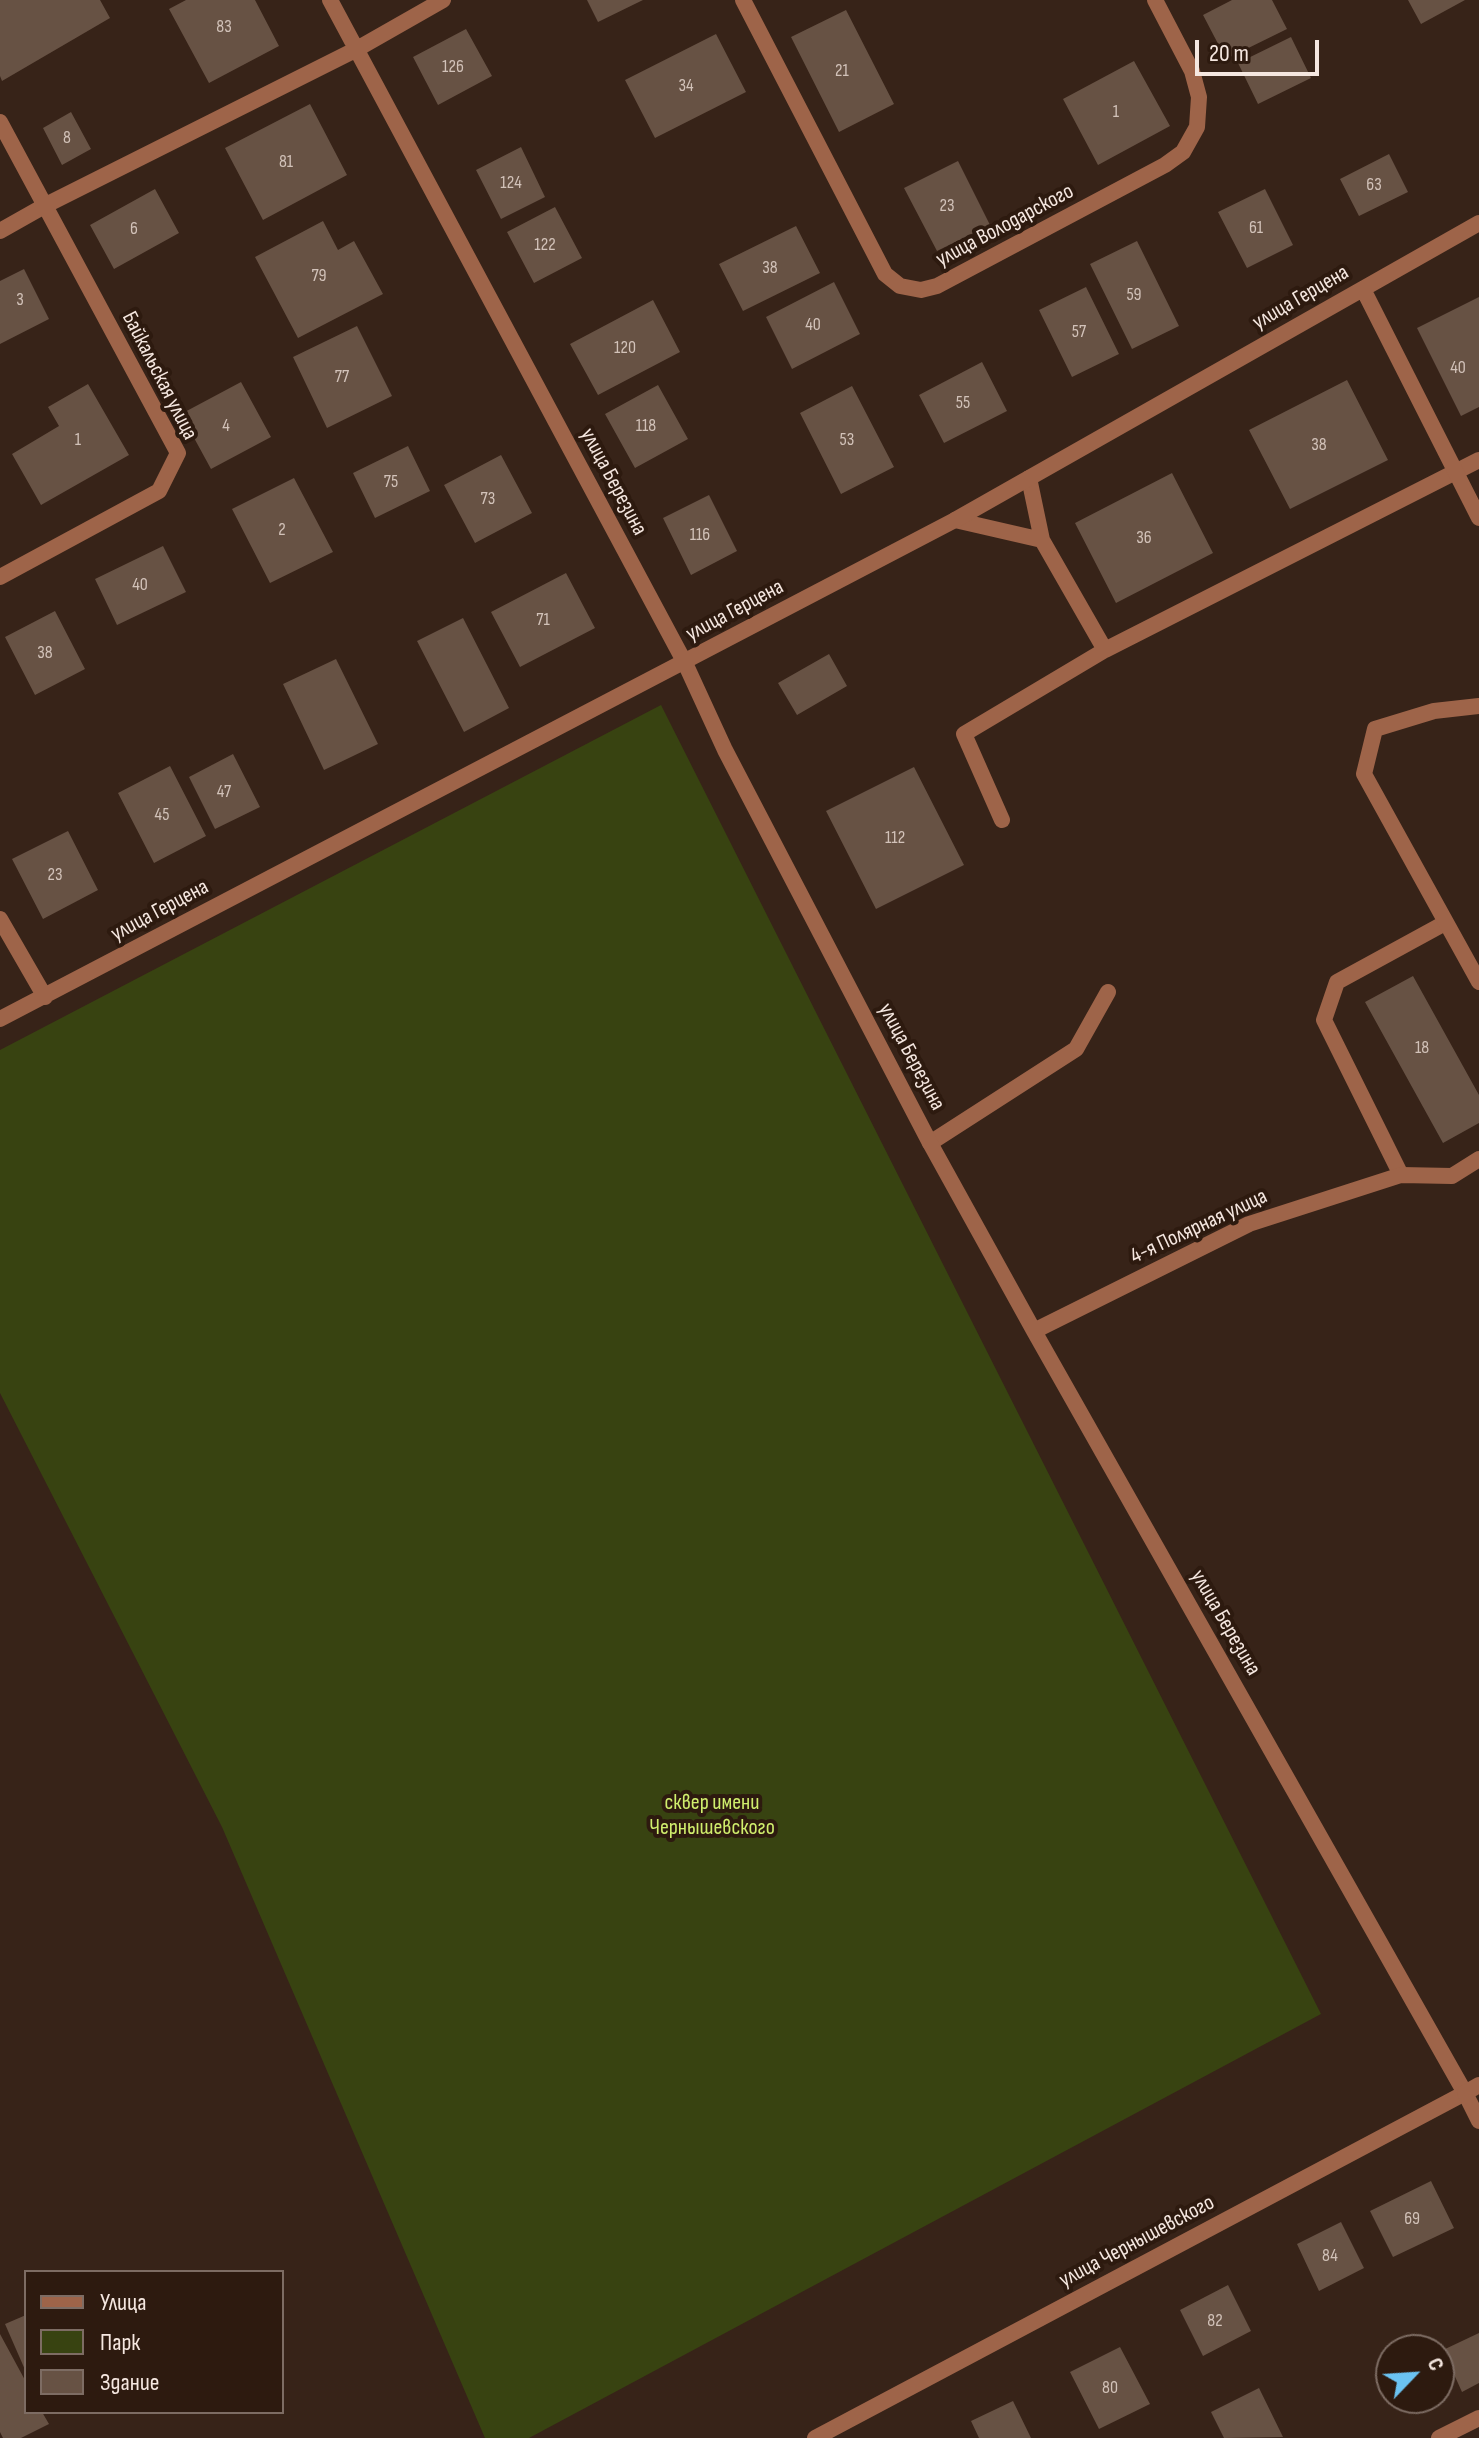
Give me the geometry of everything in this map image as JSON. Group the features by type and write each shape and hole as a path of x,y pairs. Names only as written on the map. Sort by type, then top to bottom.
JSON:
{"street":[{"name":"улица Березина","path":"330,0 685,663 725,750 930,1143 1034,1331 1472,2089 1479,2121"},
{"path":"0,231 357,49 443,0"},
{"name":"улица Володарского","path":"743,0 885,274 900,286 921,290 937,286 1165,165 1183,152 1197,127 1199,97 1192,71 1155,0"},
{"name":"Байкальская улица","path":"0,122 178,453 159,491 0,577"},
{"name":"улица Герцена","path":"0,1019 955,520 1479,223"},
{"path":"1363,289 1479,518"},
{"path":"1002,820 964,734 1105,650 1479,460"},
{"path":"1029,478 1042,540 1105,650"},
{"path":"955,520 1042,540"},
{"path":"1479,706 1434,711 1375,729 1364,774 1479,982"},
{"path":"0,919 45,997"},
{"path":"1401,1175 1324,1020 1337,982 1445,923"},
{"path":"930,1143 1076,1049 1108,992"},
{"name":"4-я Полярная улица","path":"1034,1331 1249,1224 1401,1175 1452,1176 1479,1159"},
{"name":"улица Чернышевского","path":"815,2438 1472,2089"},
{"path":"1439,2438 1479,2418"}],"green space":[{"name":"сквер имени Чернышевского","path":"661,705 1321,2014 529,2438 485,2438 222,1827 0,1393 0,1050"}],"building":[{"path":"0,0 100,0 110,18 2,81"},
{"path":"186,0 255,0 279,46 209,83 169,9"},
{"path":"587,0 643,0 598,22"},
{"path":"1232,0 1272,0 1287,29 1226,59 1203,15"},
{"path":"1408,0 1465,0 1421,24"},
{"path":"846,10 894,104 839,132 791,37"},
{"path":"466,29 492,76 438,105 413,57"},
{"path":"716,34 746,92 655,138 625,80"},
{"path":"1291,37 1311,78 1258,104 1238,63"},
{"path":"1134,61 1170,126 1098,165 1063,99"},
{"path":"310,104 347,175 263,220 225,148"},
{"path":"71,112 91,149 62,165 43,128"},
{"path":"521,147 545,197 501,219 476,170"},
{"path":"1389,154 1408,192 1359,216 1340,179"},
{"path":"958,161 990,225 937,251 904,188"},
{"path":"155,189 179,233 114,269 90,225"},
{"path":"1265,189 1293,245 1247,268 1218,212"},
{"path":"555,207 582,258 534,283 507,232"},
{"path":"323,221 338,250 354,241 383,294 298,338 255,257"},
{"path":"796,226 820,273 743,311 719,264"},
{"path":"1137,241 1179,326 1132,349 1090,264"},
{"path":"24,269 49,319 0,344 0,281"},
{"path":"834,282 860,334 792,369 766,317"},
{"path":"1086,287 1119,354 1072,377 1039,310"},
{"path":"1479,297 1479,407 1461,416 1417,328"},
{"path":"653,300 680,352 598,395 570,344"},
{"path":"357,326 392,396 327,428 293,357"},
{"path":"982,362 1007,411 944,443 919,395"},
{"path":"1347,380 1388,460 1290,509 1249,430"},
{"path":"241,382 271,437 211,469 181,414"},
{"path":"88,384 129,455 41,505 12,454 59,426 48,407"},
{"path":"658,385 688,439 635,468 605,414"},
{"path":"852,386 894,467 841,494 800,413"},
{"path":"408,446 430,491 375,518 353,473"},
{"path":"501,455 532,513 475,543 444,485"},
{"path":"1172,473 1213,553 1116,603 1075,523"},
{"path":"294,478 333,552 270,583 232,509"},
{"path":"709,495 737,551 691,575 663,518"},
{"path":"163,546 186,592 117,625 95,579"},
{"path":"566,573 595,628 520,667 491,612"},
{"path":"55,611 85,669 35,695 5,637"},
{"path":"463,618 509,708 464,732 417,641"},
{"path":"829,654 847,686 797,715 778,683"},
{"path":"336,659 378,744 324,770 283,684"},
{"path":"233,754 260,807 215,829 189,777"},
{"path":"170,766 206,836 154,863 118,793"},
{"path":"914,767 964,865 876,909 826,811"},
{"path":"68,831 98,890 43,919 12,859"},
{"path":"1413,976 1479,1095 1479,1123 1443,1143 1365,1002"},
{"path":"1431,2181 1454,2228 1393,2257 1370,2211"},
{"path":"1341,2222 1364,2268 1319,2291 1297,2244"},
{"path":"1228,2285 1251,2331 1203,2356 1180,2310"},
{"path":"24,2316 24,2367 5,2324"},
{"path":"1479,2333 1479,2383 1462,2392 1455,2377 1455,2344"},
{"path":"0,2334 24,2378 24,2414 43,2414 49,2424 21,2438 3,2438 0,2432"},
{"path":"1120,2347 1150,2404 1099,2429 1070,2372"},
{"path":"1259,2388 1283,2437 1224,2438 1211,2412"},
{"path":"1013,2401 1031,2438 979,2438 971,2421"}]}
